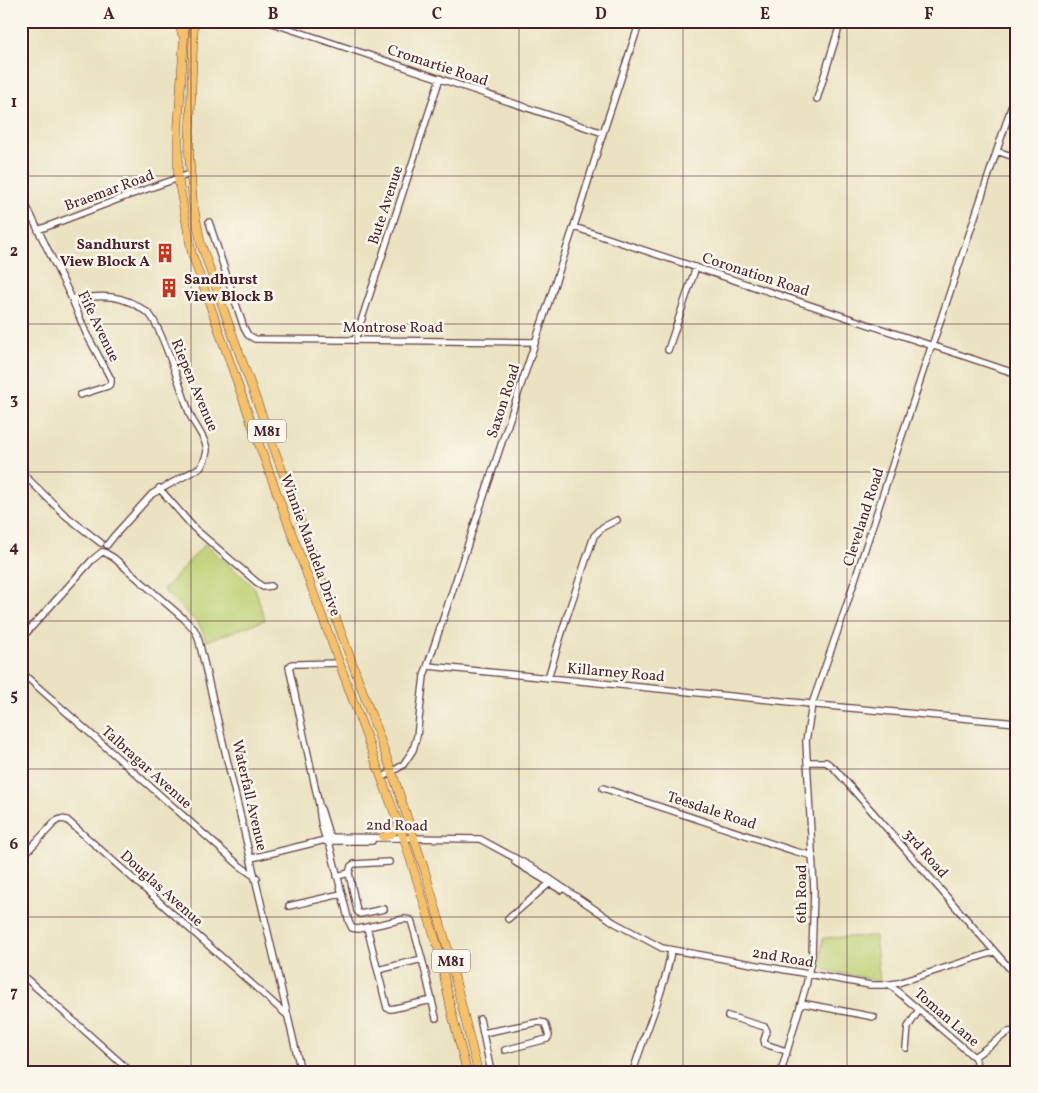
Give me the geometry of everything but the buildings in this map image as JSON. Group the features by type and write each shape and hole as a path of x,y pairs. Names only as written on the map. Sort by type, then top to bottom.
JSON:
{"main road":[{"path":"178,21 183,41"},
{"name":"Winnie Mandela Drive","path":"185,21 178,130 178,178 188,237 199,274 399,825 438,948 467,1072"},
{"name":"Winnie Mandela Drive","path":"194,21 189,128 190,174 197,224 214,282 415,839 447,946 478,1072"},
{"path":"383,838 392,833 399,825"}],"street":[{"name":"Cromartie Road","path":"266,21 603,133"},
{"name":"Saxon Road","path":"382,778 403,765 414,746 424,680 428,666 574,227 640,21"},
{"path":"816,99 841,21"},
{"name":"Bute Avenue","path":"355,340 440,78"},
{"name":"Cleveland Road","path":"814,703 1017,90"},
{"path":"996,151 1017,158"},
{"name":"Braemar Road","path":"38,230 190,174"},
{"name":"Fife Avenue","path":"21,195 72,299 86,333 112,381 108,386 80,395"},
{"name":"Montrose Road","path":"209,222 231,278 241,320 246,332 252,338 264,340 535,342"},
{"name":"Coronation Road","path":"574,227 1017,374"},
{"path":"668,350 696,267"},
{"name":"Riepen Avenue","path":"72,299 112,296 146,311 155,320 191,417 207,450 205,461 201,467 159,488 147,498 103,547"},
{"name":"Waterfall Avenue","path":"21,472 65,514 183,618 194,629 198,637 302,1072"},
{"path":"159,488 194,528 260,585 271,586"},
{"path":"548,678 594,536 603,527 617,520"},
{"path":"21,639 103,547"},
{"path":"340,663 292,664 289,667 319,805 320,820 350,926 354,929 409,919 412,922 436,1018"},
{"name":"Killarney Road","path":"428,666 1017,723"},
{"name":"Talbragar Avenue","path":"21,672 240,866 257,878"},
{"name":"6th Road","path":"781,1072 809,974 812,956 814,916 813,856 806,741 814,703"},
{"name":"3rd Road","path":"807,762 826,762 834,768 1016,976"},
{"name":"Teesdale Road","path":"603,788 813,856"},
{"name":"Douglas Avenue","path":"21,858 56,821 60,819 67,820 288,1016"},
{"name":"2nd Road","path":"252,858 327,841 383,838 404,840"},
{"name":"2nd Road","path":"327,841 480,839 614,922 640,937 672,951 870,985 890,985 994,952"},
{"path":"384,909 360,914 357,910 349,873 354,864 388,862"},
{"path":"337,876 349,873"},
{"path":"508,919 551,882"},
{"path":"289,906 341,894"},
{"path":"367,927 387,1008 391,1009 432,1000"},
{"path":"633,1072 641,1044 666,977 672,951"},
{"path":"378,970 422,959"},
{"path":"21,974 131,1072"},
{"name":"Toman Lane","path":"890,985 974,1057 976,1065 970,1072"},
{"path":"801,1003 874,1017"},
{"path":"906,1048 908,1027 919,1010"},
{"path":"728,1016 765,1027 767,1031 764,1040 765,1044 786,1051"},
{"path":"480,1019 491,1072"},
{"path":"483,1034 540,1022 544,1023 549,1034 547,1039 506,1050"},
{"path":"974,1057 1008,1032 1017,1031"},
{"path":"526,1072 535,1070 540,1072"}],"green space":[{"path":"205,544 255,588 265,620 207,641 199,624 163,590"},
{"path":"875,936 880,981 825,970 820,965 823,938"}],"place":[{"name":"Sandhurst View Block A","path":"165,253"},
{"name":"Sandhurst View Block B","path":"169,288"}]}
